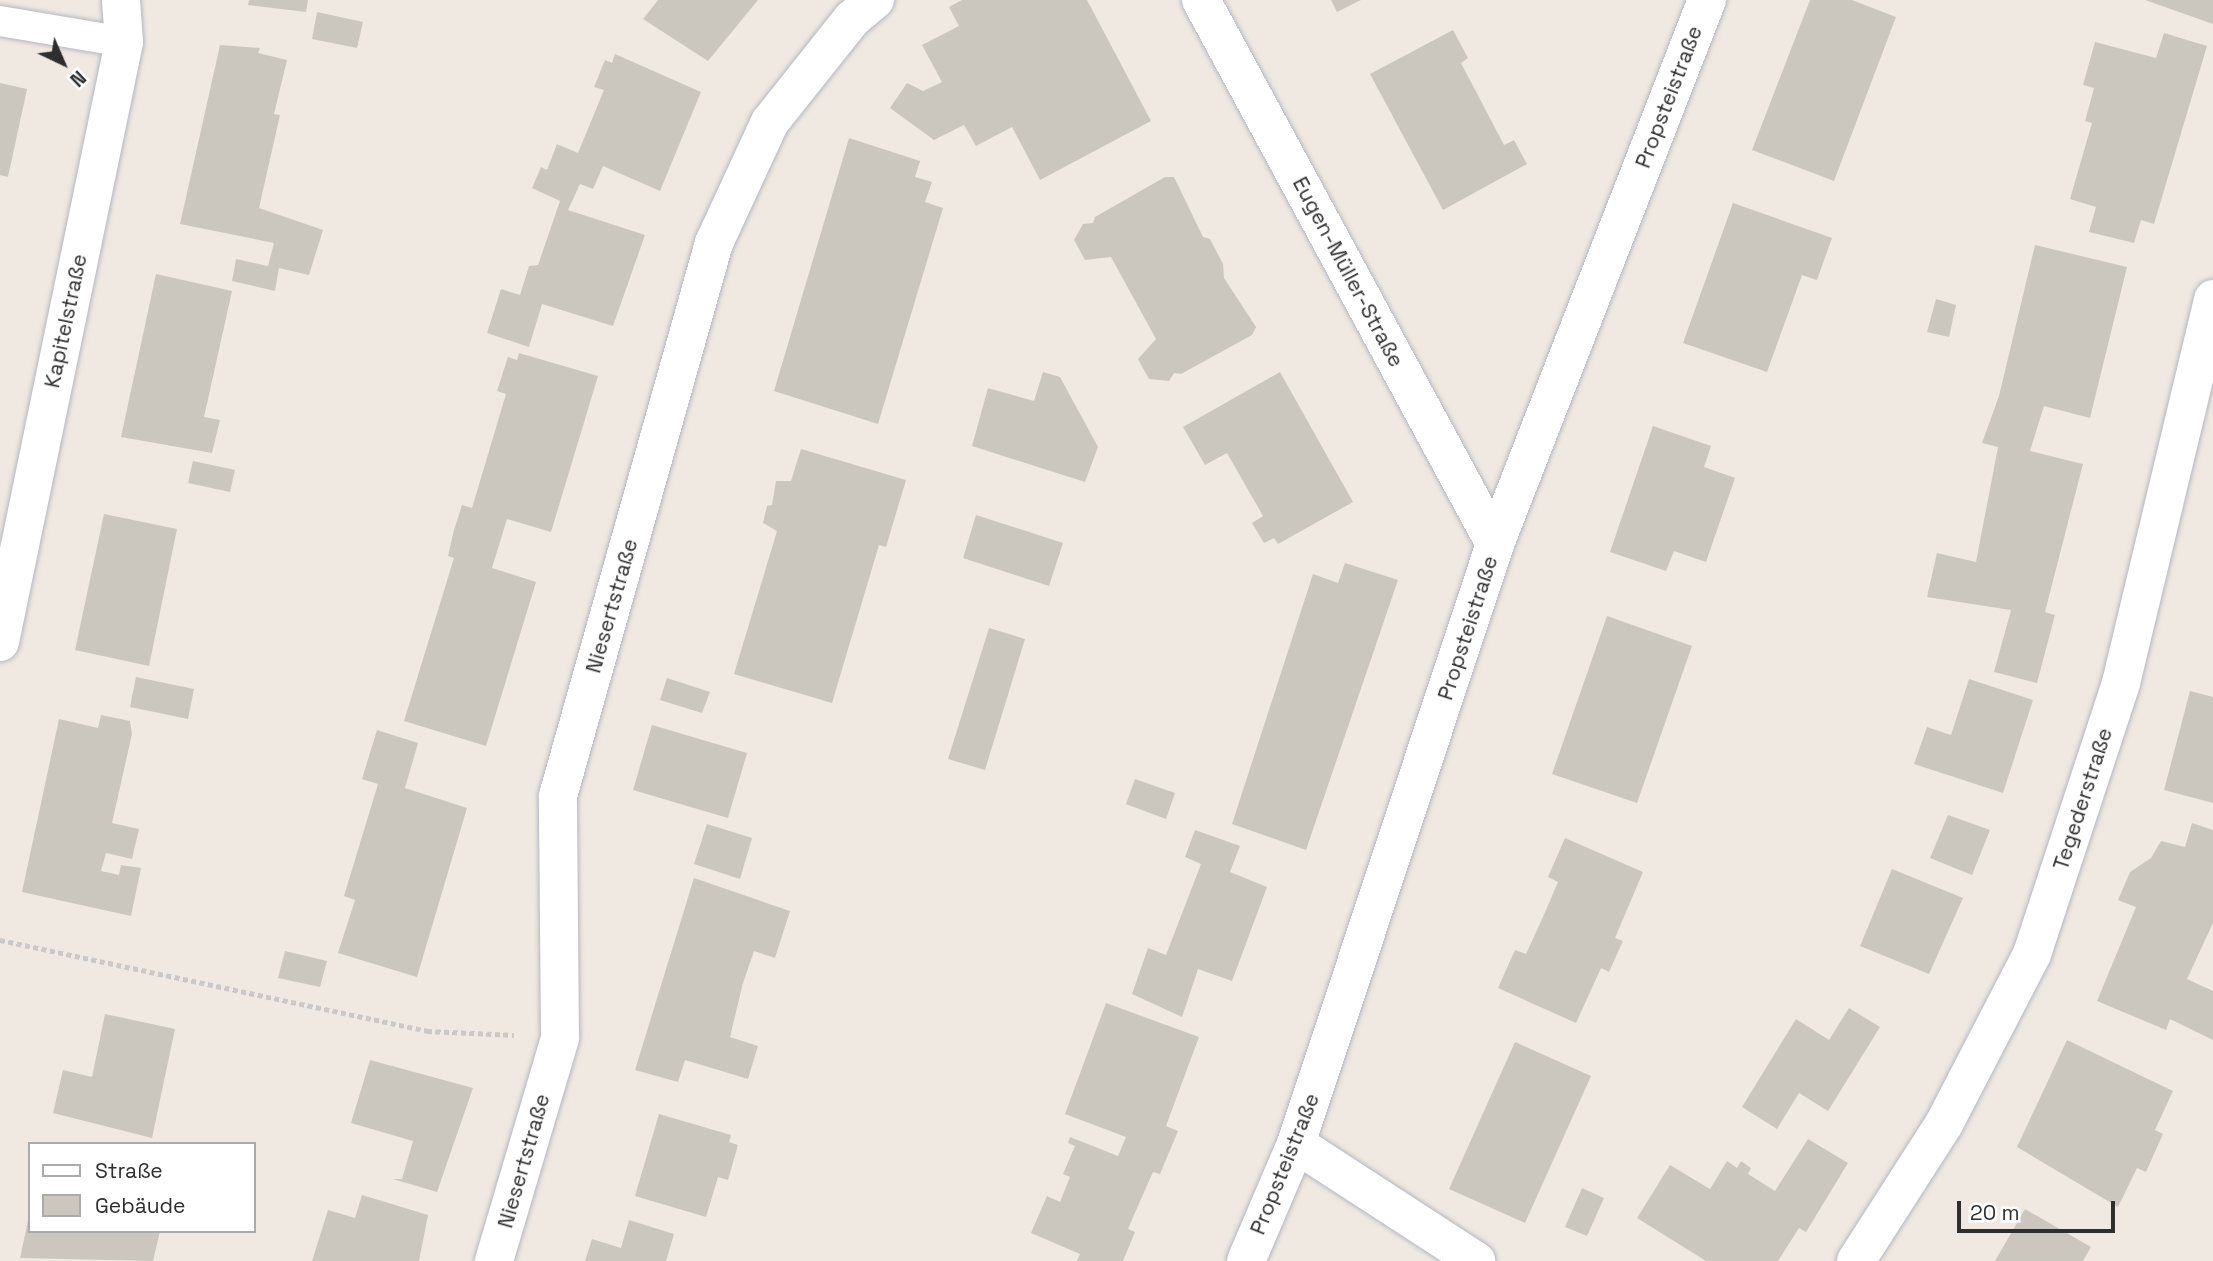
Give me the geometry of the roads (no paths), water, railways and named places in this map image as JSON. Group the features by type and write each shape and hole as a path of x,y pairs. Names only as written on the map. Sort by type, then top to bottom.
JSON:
{"street":[{"name":"Kapitelstraße","path":"0,642 124,42 121,0"},
{"name":"Niesertstraße","path":"494,1261 560,1038 558,796 715,243 770,122 852,19 875,0"},
{"name":"Eugen-Müller-Straße","path":"1201,0 1495,544"},
{"name":"Propsteistraße","path":"1246,1261 1296,1144 1495,544 1707,0"},
{"name":"Tegederstraße","path":"1856,1261 1944,1124 2032,954 2121,683 2213,299"},
{"path":"1296,1144 1476,1261"}],"lane":[{"path":"0,21 124,42"}]}
